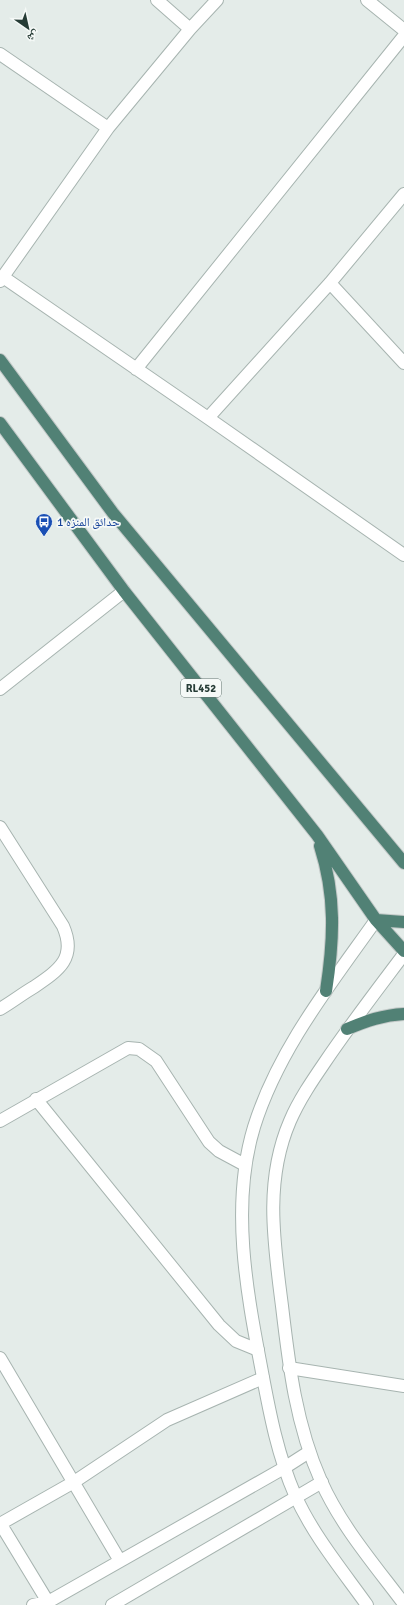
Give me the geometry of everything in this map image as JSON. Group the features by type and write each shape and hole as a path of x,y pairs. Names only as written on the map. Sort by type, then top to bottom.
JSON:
{"highway":[{"path":"0,360 112,513 404,863"},
{"name":"RL452","path":"0,423 124,590 317,835 376,920 404,952"},
{"path":"317,835 330,886 333,912 333,938 326,991"},
{"path":"376,920 404,922"},
{"path":"347,1029 368,1020 404,1014"}],"street":[{"path":"157,0 190,29"},
{"path":"217,0 190,29 108,128 2,279 208,418 404,555"},
{"path":"367,0 404,30"},
{"path":"136,369 404,36"},
{"path":"0,54 108,128"},
{"path":"208,418 330,283 404,194"},
{"path":"330,283 404,363"},
{"path":"0,689 124,590"},
{"path":"0,826 63,926 68,938 68,951 63,963 54,972 1,1007"},
{"path":"367,1605 320,1540 296,1497 284,1468 276,1442 263,1378 245,1269 243,1202 245,1165 254,1127 268,1091 304,1022 376,920"},
{"path":"404,952 347,1029 305,1092 290,1121 279,1152 273,1184 272,1216 289,1368 300,1424 309,1452 322,1482 351,1534 404,1604"},
{"path":"0,1121 36,1099 128,1048 139,1049 156,1061 209,1142 230,1159 245,1165"},
{"path":"36,1099 219,1325 236,1341 258,1350"},
{"path":"0,1358 120,1561"},
{"path":"289,1368 404,1386"},
{"path":"48,1602 0,1524 74,1482 167,1420 263,1378"},
{"path":"33,1605 48,1602 284,1468 309,1452"},
{"path":"112,1605 322,1482"}],"place":[{"name":"حدائق المنزه 1","path":"44,537"}]}
